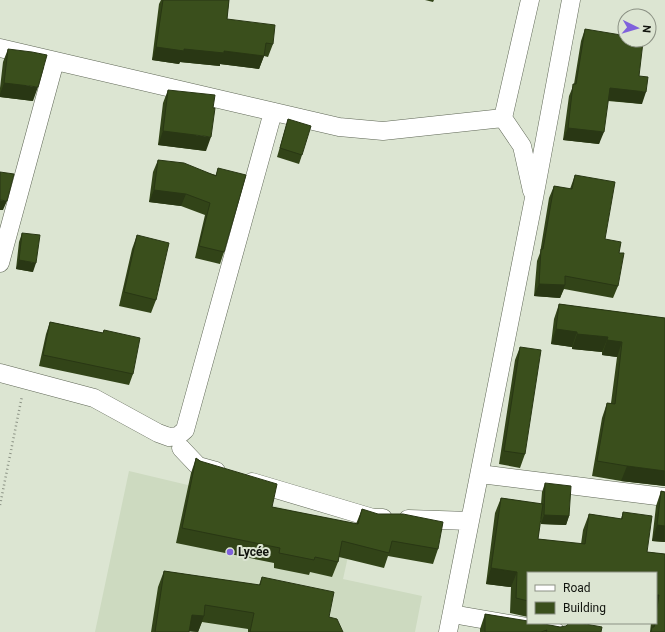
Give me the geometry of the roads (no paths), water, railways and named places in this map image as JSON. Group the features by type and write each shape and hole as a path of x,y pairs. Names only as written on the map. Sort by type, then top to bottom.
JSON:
{"street":[{"path":"530,0 503,118 522,146 534,198"},
{"path":"448,632 534,198 571,0"},
{"path":"0,48 339,127 383,131 503,118"},
{"path":"0,263 55,61"},
{"path":"0,373 94,398 158,433 169,437 178,436 185,430 273,112"},
{"path":"182,448 198,466 373,518 470,521"},
{"path":"480,474 665,497"},
{"path":"452,614 556,632"}],"place":[{"name":"Lycée","path":"230,552"}]}
